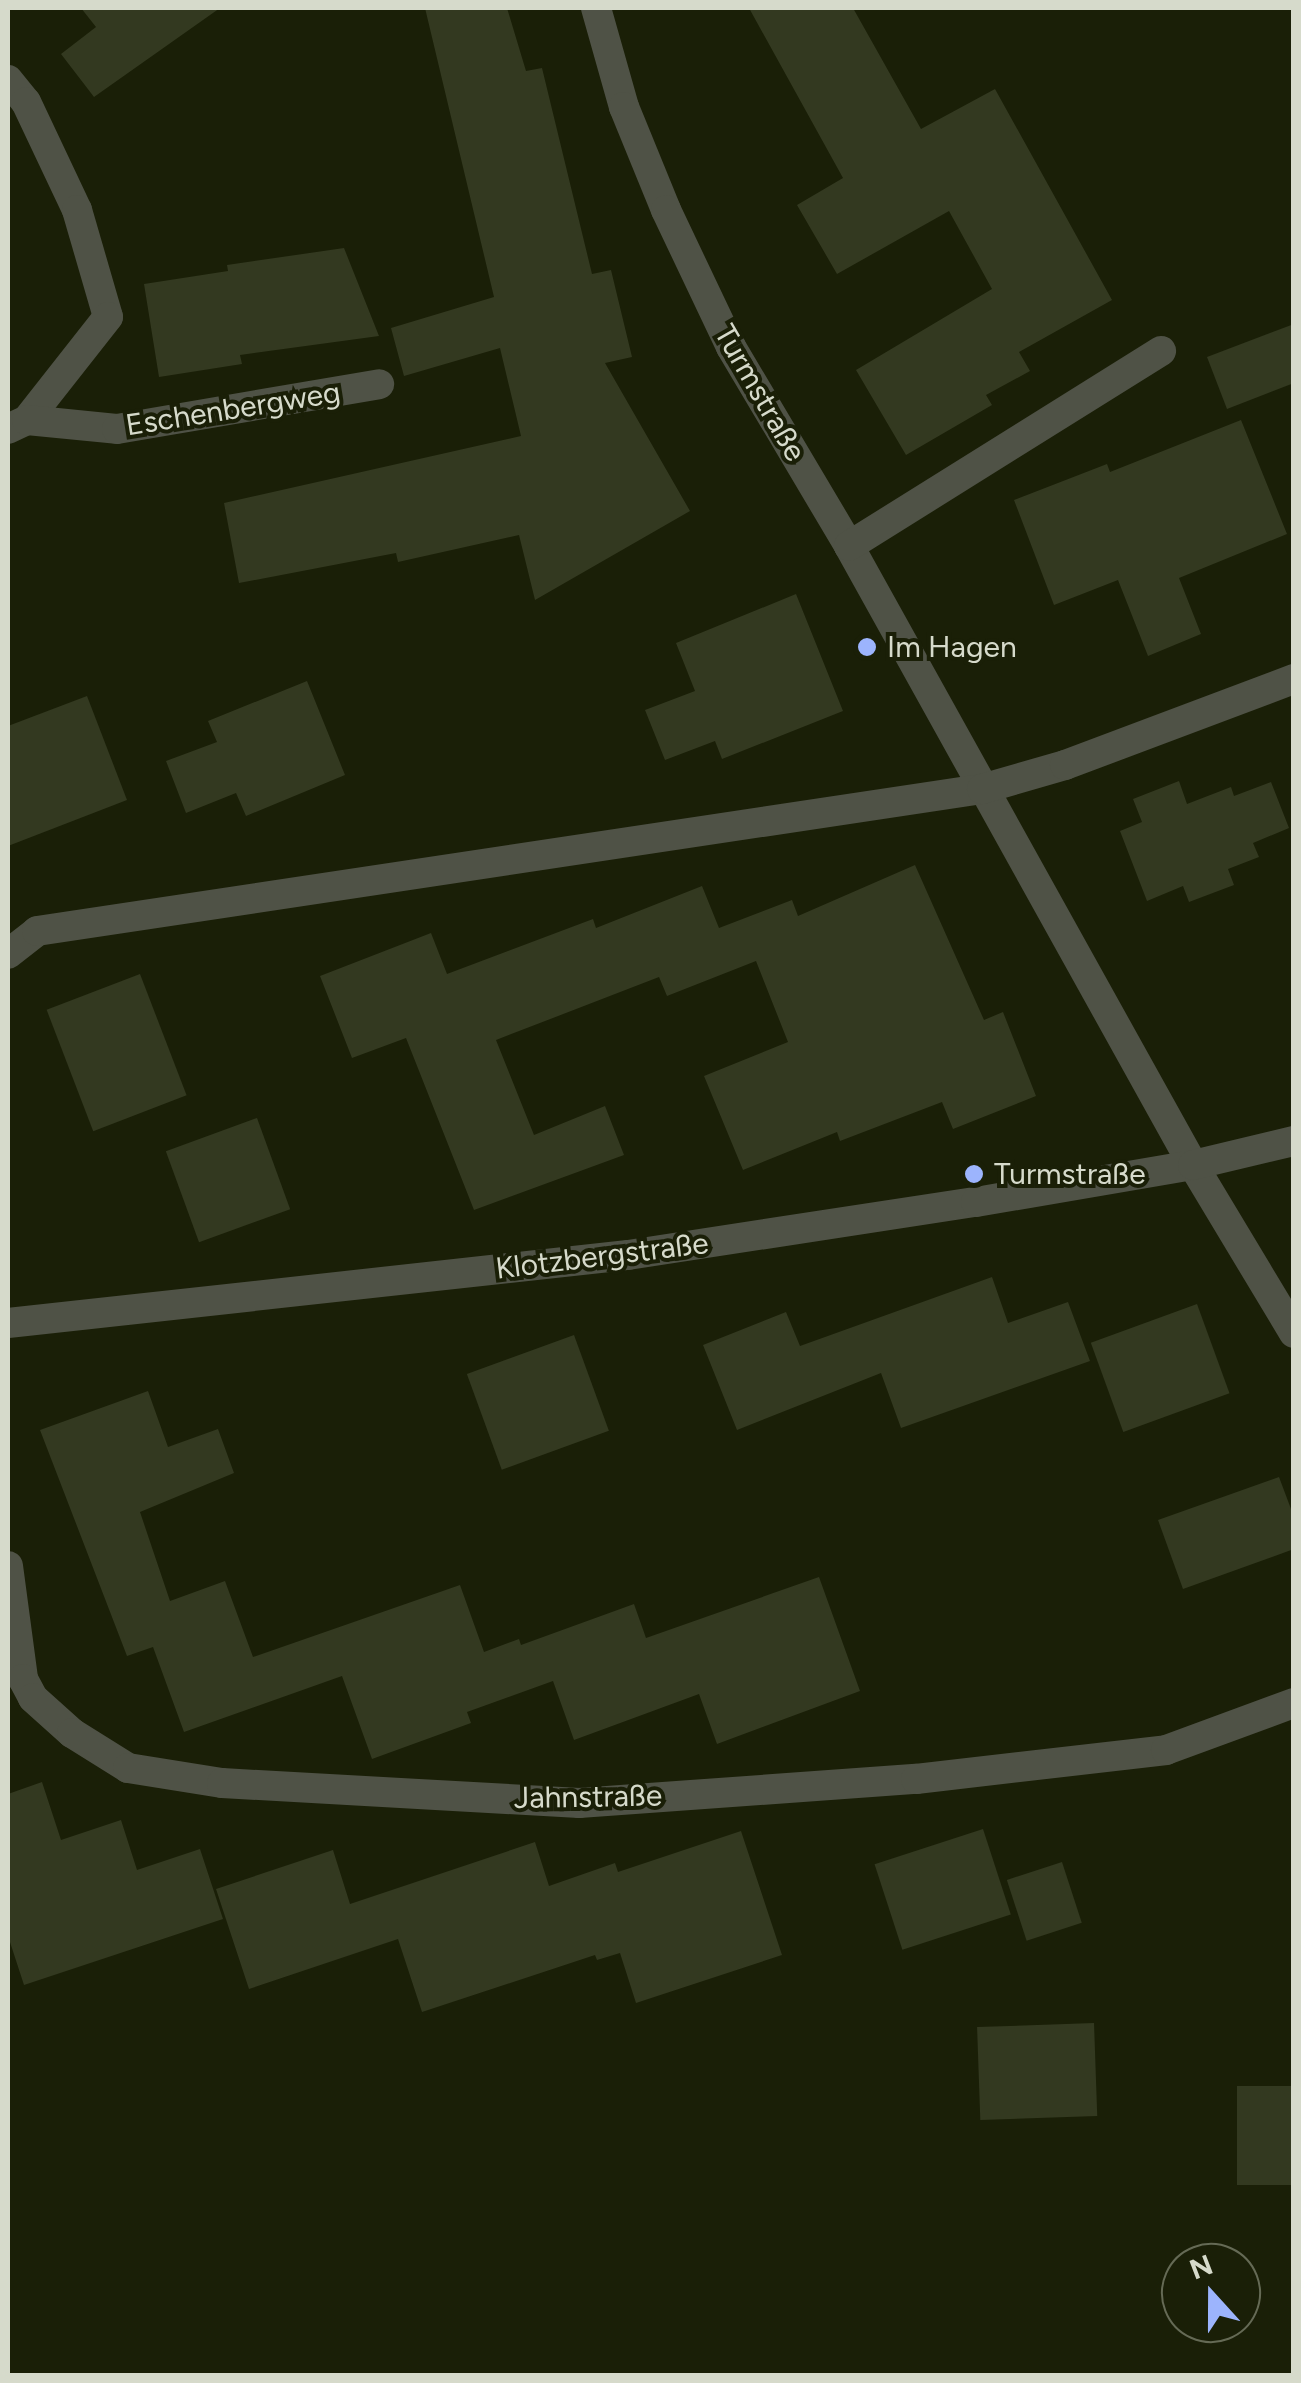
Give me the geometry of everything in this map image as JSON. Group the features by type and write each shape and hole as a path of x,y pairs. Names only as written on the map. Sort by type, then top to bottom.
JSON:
{"street":[{"name":"Turmstraße","path":"596,8 624,107 666,210 732,347 849,546 1193,1165 1294,1333"},
{"name":"Eschenbergweg","path":"8,80 26,102 78,210 108,317 17,425"},
{"path":"849,546 1161,351"},
{"name":"Eschenbergweg","path":"17,425 117,429 379,384"},
{"path":"8,954 38,931 982,788 1066,766 1294,679"},
{"name":"Klotzbergstraße","path":"8,1322 628,1255 1193,1165 1294,1141"},
{"name":"Jahnstraße","path":"8,1566 24,1678 33,1698 72,1733 128,1768 222,1784 578,1802 916,1780 1166,1750 1294,1703"}],"building":[{"path":"81,8 220,8 94,97 61,54 96,27"},
{"path":"425,8 507,8 526,71 542,68 592,274 611,270 632,357 605,363 690,511 535,600 519,535 398,562 396,553 239,583 224,503 521,436 500,348 404,376 391,328 494,297"},
{"path":"749,8 853,8 921,129 995,89 1112,300 1019,352 1030,371 986,395 992,405 906,455 856,370 992,289 949,211 837,274 797,205 843,178"},
{"path":"344,248 379,336 240,355 242,364 159,377 144,284 228,271 227,265"},
{"path":"1294,324 1294,383 1227,409 1207,357"},
{"path":"1241,420 1287,534 1179,578 1201,634 1148,656 1118,580 1054,605 1014,500 1107,464 1110,472"},
{"path":"796,594 843,711 722,759 715,741 665,760 645,710 695,691 676,643"},
{"path":"307,681 345,775 246,816 236,793 186,813 166,761 217,742 208,721"},
{"path":"87,696 127,800 8,846 8,726"},
{"path":"1179,781 1187,804 1231,787 1234,796 1271,782 1289,828 1253,843 1259,857 1228,869 1234,885 1189,902 1183,886 1147,901 1120,831 1142,822 1133,799"},
{"path":"915,865 984,1020 1003,1012 1036,1096 953,1129 942,1102 840,1141 837,1132 743,1170 704,1076 788,1042 756,961 667,996 659,977 496,1040 534,1135 605,1106 624,1155 474,1210 406,1038 352,1058 320,976 431,933 447,974 593,919 596,928 702,886 719,928 792,900 798,916"},
{"path":"140,974 187,1095 93,1131 47,1010"},
{"path":"257,1118 290,1209 199,1242 166,1151"},
{"path":"992,1277 1008,1323 1068,1302 1090,1361 901,1428 881,1373 737,1430 703,1345 786,1312 800,1346"},
{"path":"1197,1304 1229,1393 1123,1432 1091,1343"},
{"path":"574,1335 609,1431 502,1470 467,1374"},
{"path":"148,1391 168,1447 218,1429 234,1473 140,1512 170,1601 225,1581 253,1657 460,1585 484,1652 519,1639 521,1645 634,1604 646,1638 819,1577 860,1691 717,1744 699,1694 574,1740 553,1681 467,1712 471,1723 372,1759 342,1676 184,1732 153,1647 127,1656 40,1430"},
{"path":"1279,1477 1294,1517 1294,1549 1183,1589 1158,1520"},
{"path":"42,1782 61,1840 121,1820 137,1870 200,1849 223,1919 24,1985 8,1936 8,1794"},
{"path":"983,1829 1011,1915 902,1950 875,1864"},
{"path":"741,1831 782,1955 636,2003 620,1953 597,1960 595,1955 422,2012 398,1939 249,1989 216,1889 333,1850 350,1904 535,1842 549,1886 615,1863 618,1872"},
{"path":"1062,1862 1082,1923 1027,1941 1007,1880"},
{"path":"1094,2023 1097,2116 980,2120 977,2027"},
{"path":"1237,2086 1294,2086 1294,2185 1237,2185"}],"place":[{"name":"Im Hagen","path":"867,647"},
{"name":"Turmstraße","path":"974,1174"}]}
